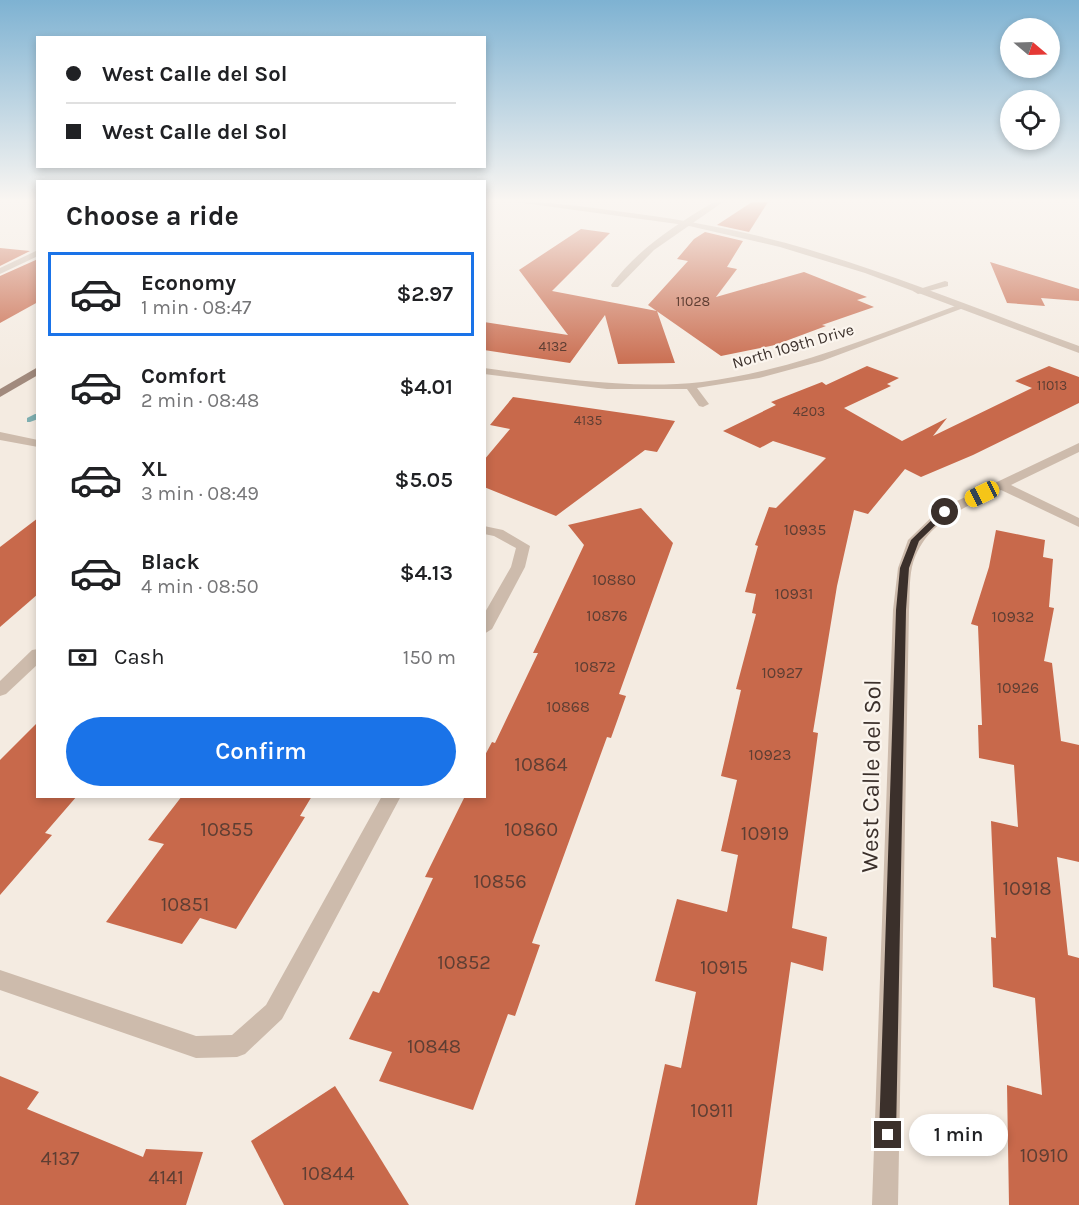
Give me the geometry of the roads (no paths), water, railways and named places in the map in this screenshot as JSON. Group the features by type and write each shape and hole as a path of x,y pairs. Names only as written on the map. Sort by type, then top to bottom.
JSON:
{"main road":[{"path":"0,394 36,371"}],"street":[{"path":"0,271 26,258"},
{"path":"615,285 637,258"},
{"path":"823,258 1079,350"},
{"path":"918,291 945,284"},
{"name":"North 109th Drive","path":"486,371 588,385 690,386 729,381 766,373 962,308"},
{"path":"690,386 703,404"},
{"path":"0,436 36,444"},
{"name":"West Calle del Sol","path":"885,1205 904,568 915,540 945,512 1079,447"},
{"path":"1001,485 1079,523"},
{"path":"486,530 498,533 523,546 518,567 486,625"},
{"path":"0,690 36,656"},
{"path":"0,980 196,1047 237,1046 274,1012 391,798"}],"waterway":[{"path":"30,420 36,417"}]}
